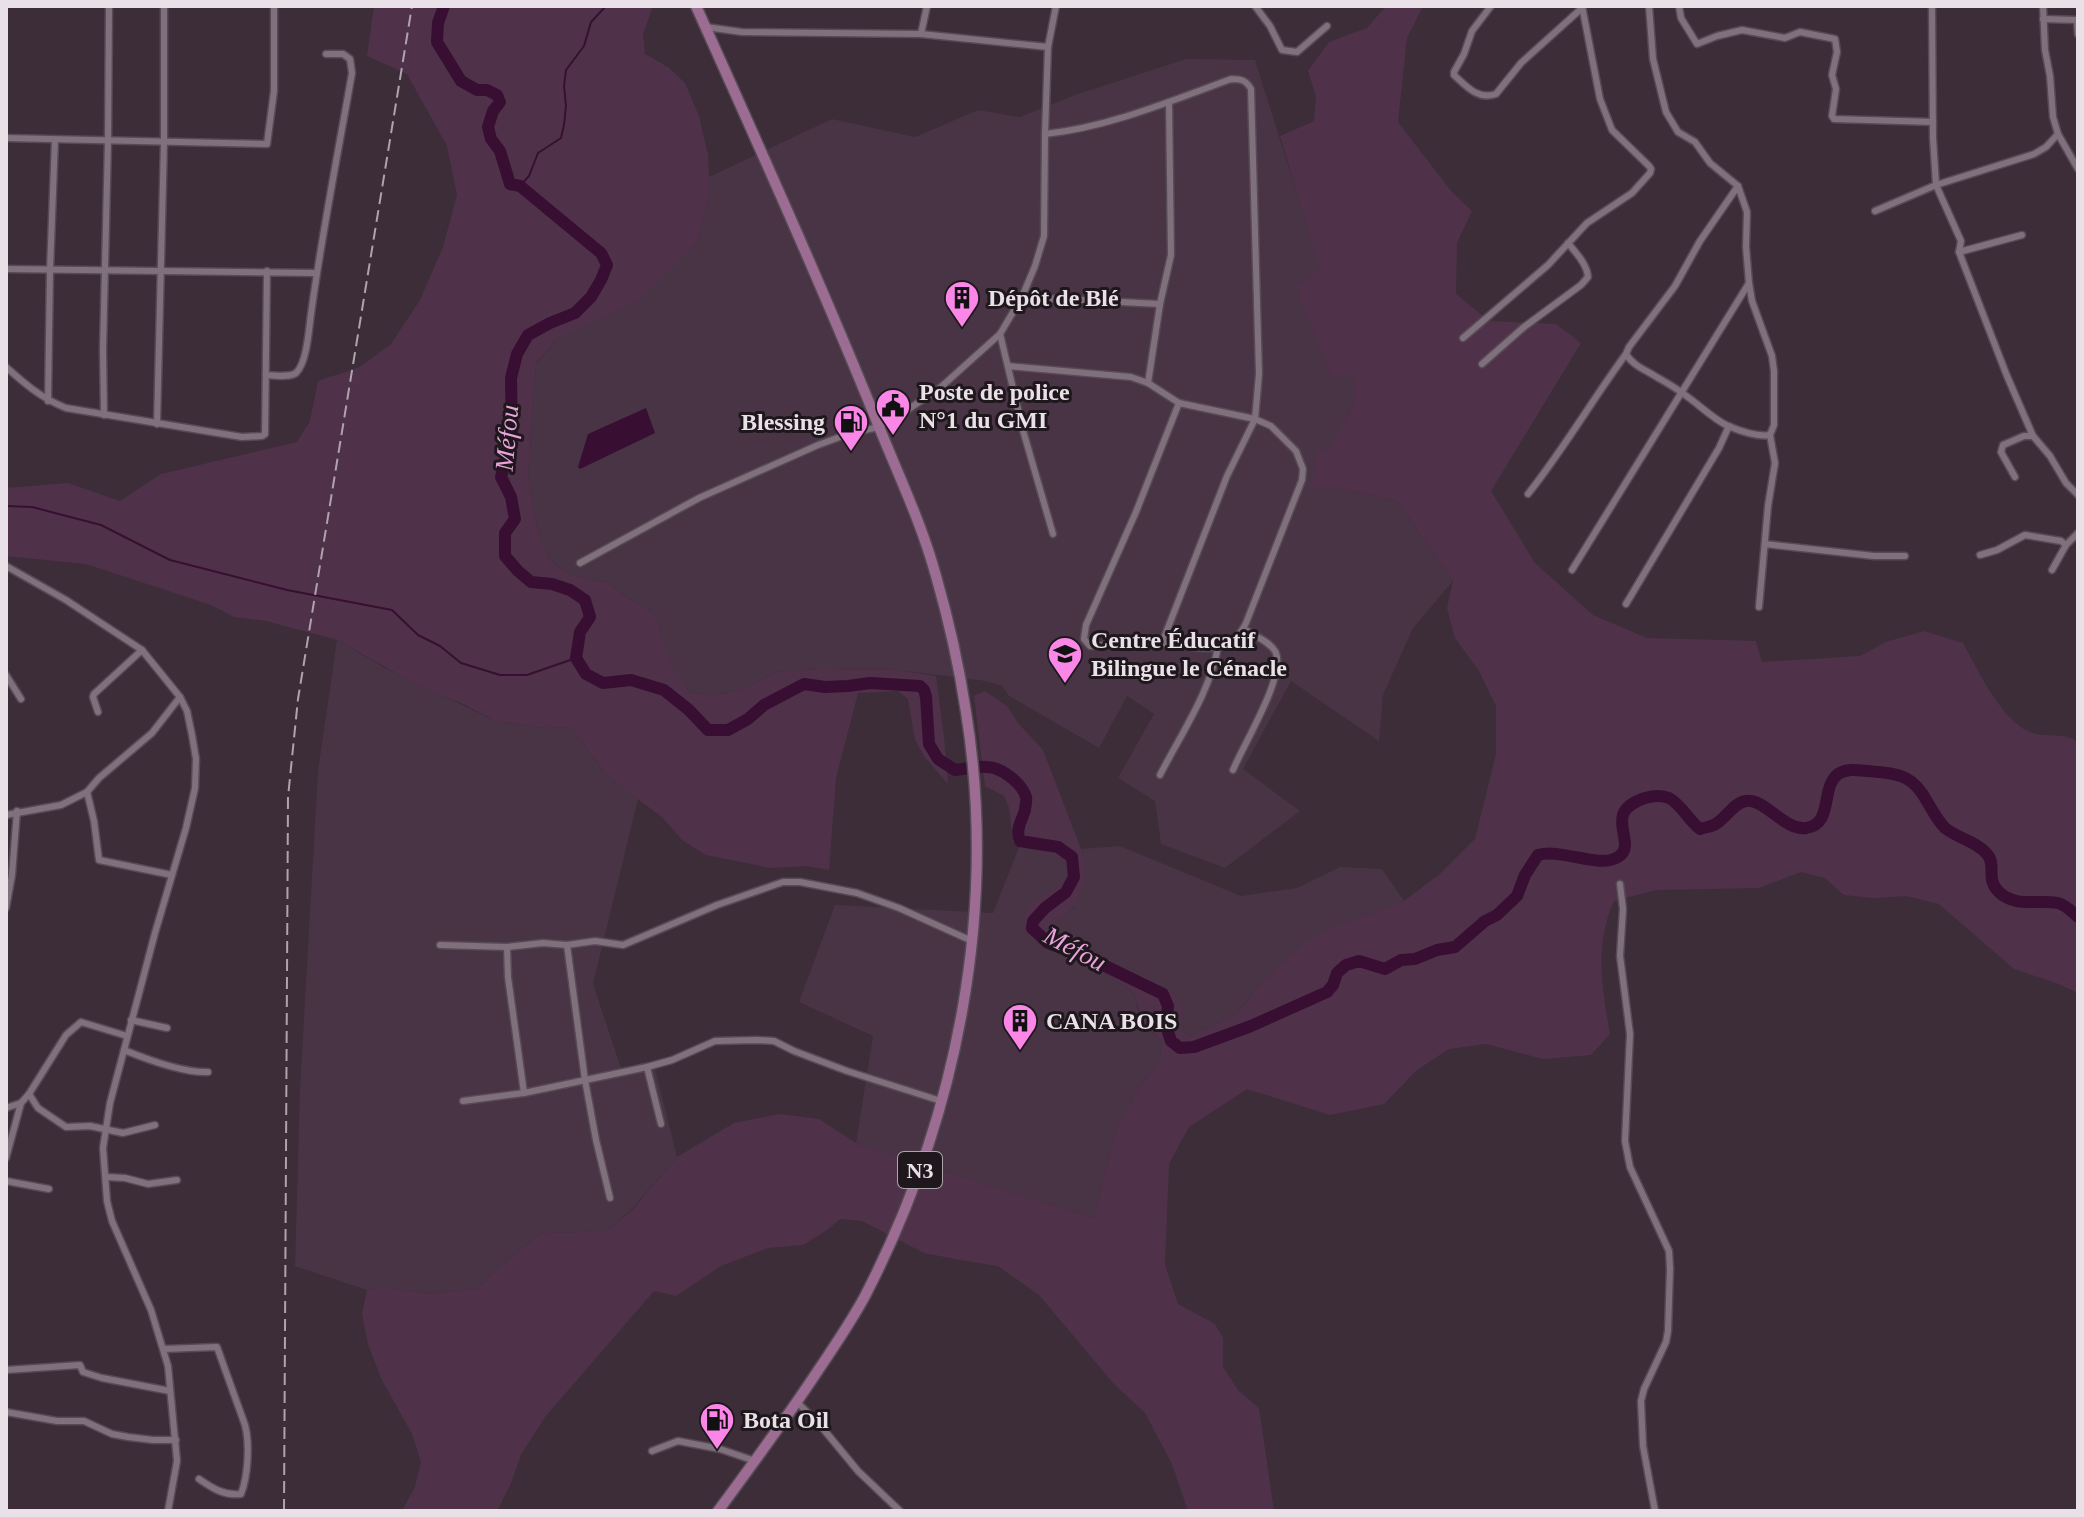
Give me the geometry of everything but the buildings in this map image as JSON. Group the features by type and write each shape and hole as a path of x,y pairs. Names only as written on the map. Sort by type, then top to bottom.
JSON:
{"highway":[{"name":"N3","path":"696,6 920,525 936,576 960,677 967,715 976,815 972,941 956,1045 913,1189 881,1263 842,1335 718,1511"}],"street":[{"path":"104,415 109,6"},
{"path":"157,424 164,6"},
{"path":"6,138 267,144 274,91 274,6"},
{"path":"921,34 927,6"},
{"path":"580,563 735,481 818,445 879,427 934,393 1000,334 1022,297 1044,236 1048,47 1056,6"},
{"path":"1255,6 1282,50 1297,52 1327,26"},
{"path":"1491,6 1472,31 1454,72 1473,92 1483,96 1496,94 1521,63 1582,7"},
{"path":"1649,6 1653,59 1666,112 1678,132 1695,142 1710,163 1738,186 1747,212 1749,283 1752,301 1772,356 1774,419 1770,435 1775,463 1759,607"},
{"path":"1679,6 1681,18 1697,44 1742,30 1785,38 1800,32 1835,39 1837,52 1832,75 1836,89 1834,119 1933,122"},
{"path":"1932,6 1936,185 1961,241 1959,252 2033,436 2078,495"},
{"path":"2043,6 2053,117 2058,134 2078,169"},
{"path":"1463,338 1548,265 1587,223 1632,193 1651,169 1612,130 1600,99 1582,7"},
{"path":"2043,19 2077,20 2078,34"},
{"path":"706,27 742,32 921,34 1048,47"},
{"path":"266,375 295,373 306,349 316,273 352,73 350,59 343,54 326,54"},
{"path":"1045,134 1077,130 1231,79 1248,82 1251,89 1259,374 1255,419 1227,476 1162,643"},
{"path":"1148,383 1171,255 1169,102"},
{"path":"1875,211 1936,185 2034,154 2058,134"},
{"path":"48,401 55,140"},
{"path":"1528,494 1675,286 1700,241 1738,186"},
{"path":"1959,252 2022,235"},
{"path":"1482,364 1588,277 1582,261 1568,243"},
{"path":"6,269 316,273"},
{"path":"6,367 30,389 66,408 242,437 262,436 265,434 267,271"},
{"path":"1572,570 1749,283"},
{"path":"1022,297 1160,304"},
{"path":"1000,334 1036,482 1053,534"},
{"path":"1626,354 1629,360 1729,426 1753,435 1770,435"},
{"path":"1008,366 1131,377 1148,383 1179,403 1255,419 1279,432 1296,451 1303,469 1302,480 1244,629 1235,641 1218,647 1162,643 1090,646 1085,643 1086,625 1136,512 1179,403"},
{"path":"1626,604 1729,426"},
{"path":"2015,477 2001,452 2003,445 2033,436"},
{"path":"2052,570 2066,545 2078,533"},
{"path":"1980,555 2025,535 2061,541 2066,545"},
{"path":"1765,544 1874,556 1905,556"},
{"path":"6,566 66,600 142,650 180,697 187,711 196,759 195,788 186,828 131,1020 110,1103 103,1148 107,1201 112,1221 151,1310 168,1366 177,1461 168,1511"},
{"path":"1233,770 1276,677 1274,650 1244,629"},
{"path":"1160,775 1206,686 1218,647"},
{"path":"98,712 94,694 142,650"},
{"path":"6,675 21,699"},
{"path":"6,815 61,805 87,792 152,733 180,697"},
{"path":"87,792 99,860 172,875"},
{"path":"6,908 17,811"},
{"path":"440,945 507,947 595,941 623,945 717,905 783,882 800,882 857,893 972,941"},
{"path":"1620,884 1623,909 1620,956 1630,1034 1625,1141 1630,1167 1669,1251 1670,1319 1666,1342 1641,1401 1643,1446 1655,1511"},
{"path":"567,945 585,1080 610,1198"},
{"path":"507,947 508,977 524,1093"},
{"path":"131,1020 167,1028"},
{"path":"6,1158 21,1103 55,1050 75,1026 81,1022 127,1036"},
{"path":"463,1101 524,1093 647,1067 715,1041 769,1040 847,1071 941,1101"},
{"path":"124,1050 159,1062 208,1072"},
{"path":"647,1067 661,1124"},
{"path":"29,1094 38,1108 66,1127 90,1126 123,1133 155,1125"},
{"path":"6,1108 21,1103"},
{"path":"106,1177 148,1184 177,1180"},
{"path":"6,1181 49,1189"},
{"path":"164,1349 217,1347 248,1435 241,1494 218,1492 199,1479"},
{"path":"6,1370 80,1365 83,1372 102,1378 170,1391"},
{"path":"797,1402 858,1471 900,1511"},
{"path":"6,1412 57,1421 84,1421 112,1434 128,1437 176,1440"},
{"path":"652,1451 678,1441 720,1449 755,1461"}],"shaded area":[{"path":"374,6 653,6 643,34 645,54 668,67 685,83 699,116 708,155 709,195 697,242 638,301 558,338 536,363 528,478 538,531 549,558 567,574 608,583 656,615 668,655 690,692 714,696 741,689 777,672 820,669 897,670 936,676 948,784 924,756 915,740 908,699 898,691 858,693 836,778 829,870 806,866 771,868 706,855 682,840 662,817 608,777 571,727 543,728 496,721 419,686 337,640 266,621 234,617 211,605 86,564 6,556 6,488 68,483 120,501 161,474 297,442 310,421 318,381 360,367 391,344 420,300 443,247 457,195 447,146 407,74 367,56"},
{"path":"1386,6 1423,6 1407,38 1398,122 1451,191 1472,211 1457,243 1456,294 1489,321 1556,324 1581,343 1491,491 1535,563 1593,615 1647,638 1756,641 1762,662 1860,656 1886,642 1924,631 1963,643 1984,682 2013,721 2036,734 2064,736 2078,742 2078,993 2014,969 1939,904 1906,896 1874,898 1844,895 1825,878 1801,872 1759,888 1656,890 1614,901 1602,950 1602,983 1610,1034 1591,1055 1543,1059 1486,1044 1449,1049 1417,1070 1384,1104 1330,1115 1247,1089 1189,1127 1169,1164 1165,1265 1178,1304 1215,1324 1223,1338 1223,1367 1238,1390 1259,1408 1274,1511 1188,1511 1172,1464 1145,1413 1113,1383 1039,1295 998,1266 924,1253 862,1221 840,1219 803,1245 768,1248 721,1266 676,1296 654,1291 545,1417 521,1455 497,1511 402,1511 415,1487 421,1462 412,1434 381,1378 368,1344 362,1314 367,1290 383,1287 429,1294 478,1288 516,1252 544,1232 608,1230 632,1210 677,1157 734,1123 779,1114 819,1119 856,1143 1094,1218 1116,1130 1138,1089 1160,1060 1162,1041 1144,1020 1134,993 1110,976 1040,945 1029,936 1023,920 1028,907 1067,878 1066,860 1013,841 1009,808 1004,796 985,786 974,696 985,691 1008,707 1043,750 1086,862 1081,893 1070,911 1055,922 1057,933 1170,991 1181,1001 1182,1029 1188,1037 1237,1013 1262,983 1308,940 1404,901 1441,873 1475,839 1496,754 1496,706 1479,671 1455,638 1447,608 1453,581 1397,501 1342,489 1312,488 1316,451 1330,448 1354,402 1354,375 1332,378 1296,287 1320,270 1280,136 1314,121 1316,97 1308,71 1329,42 1367,28"},
{"path":"1186,59 1255,60 1354,374 1354,402 1330,449 1342,489 1397,501 1453,581 1413,628 1383,695 1379,741 1291,681 1243,769 1300,811 1225,868 1161,844 1155,801 1118,778 1154,714 1127,696 1099,748 1009,696 1002,686 986,681 897,670 820,669 777,672 741,689 714,696 690,692 680,680 665,650 656,615 608,583 567,574 549,558 538,531 528,478 536,364 558,338 668,270 697,242 709,195 709,177 832,119 915,137 978,110 1020,117 1075,95"},
{"path":"646,408 655,433 580,469 578,467 588,434"},
{"path":"337,640 385,668 496,721 543,728 571,727 608,777 638,799 593,984 621,1068 653,1061 677,1157 631,1210 608,1230 544,1232 516,1252 478,1288 429,1294 383,1287 367,1290 295,1266 300,1089 318,771"},
{"path":"1020,845 1059,856 1066,860 1069,868 1068,877 1061,886 1037,900 1040,945 1110,976 1134,993 1146,1027 1162,1041 1160,1060 1138,1089 1116,1130 1094,1218 856,1143 873,1036 799,1002 835,905 993,913"},
{"path":"1120,846 1241,896 1297,888 1340,867 1382,869 1404,901 1344,923 1262,983 1237,1013 1188,1037 1144,975 1057,933 1055,922 1074,908 1086,874 1081,849"}],"waterway":[{"name":"Méfou","path":"444,6 438,23 437,42 461,81 477,90 487,90 497,95 500,102 493,111 488,127 491,139 500,151 510,184 520,186 601,253 607,265 591,297 575,313 528,335 517,354 511,378 512,436 501,477 511,497 515,519 505,533 505,556 531,582 552,584 570,590 585,600 590,617 580,632 576,658 586,674 603,683 631,680 664,690 708,730 728,730 764,705 804,684 825,687 870,683 920,686 926,697 929,744 938,759 955,770 987,767 1010,777 1026,797 1019,829 1020,841 1058,847 1072,857 1074,877 1066,892 1045,908 1033,921 1032,928 1048,943 1097,962 1163,994 1168,1006 1166,1026 1171,1041 1180,1048 1194,1047 1251,1026 1327,992 1337,973 1346,965 1359,961 1385,969 1401,960 1455,947 1517,896 1525,875 1538,855 1558,854 1601,861 1618,857 1624,851 1625,844 1624,812 1632,804 1651,797 1669,798 1700,829 1715,824 1737,804 1746,801 1760,804 1790,825 1806,828 1820,820 1829,788 1838,774 1853,770 1896,775 1916,786 1945,828 1987,854 1995,887 2005,897 2058,903 2078,917"},
{"path":"520,186 529,176 538,153 561,138 566,106 566,70 584,46 591,22 606,6"},
{"path":"6,506 32,507 101,525 170,560 287,590 392,610 418,635 440,646 461,663 500,675 527,675 576,658"}],"railway":[{"path":"284,1511 288,797 298,699 412,6"}],"place":[{"name":"Dépôt de Blé","path":"962,329"},
{"name":"Poste de police N°1 du GMI","path":"893,437"},
{"name":"Blessing","path":"851,453"},
{"name":"Centre Éducatif Bilingue le Cénacle","path":"1065,685"},
{"name":"CANA BOIS","path":"1020,1052"},
{"name":"Bota Oil","path":"717,1451"}]}
